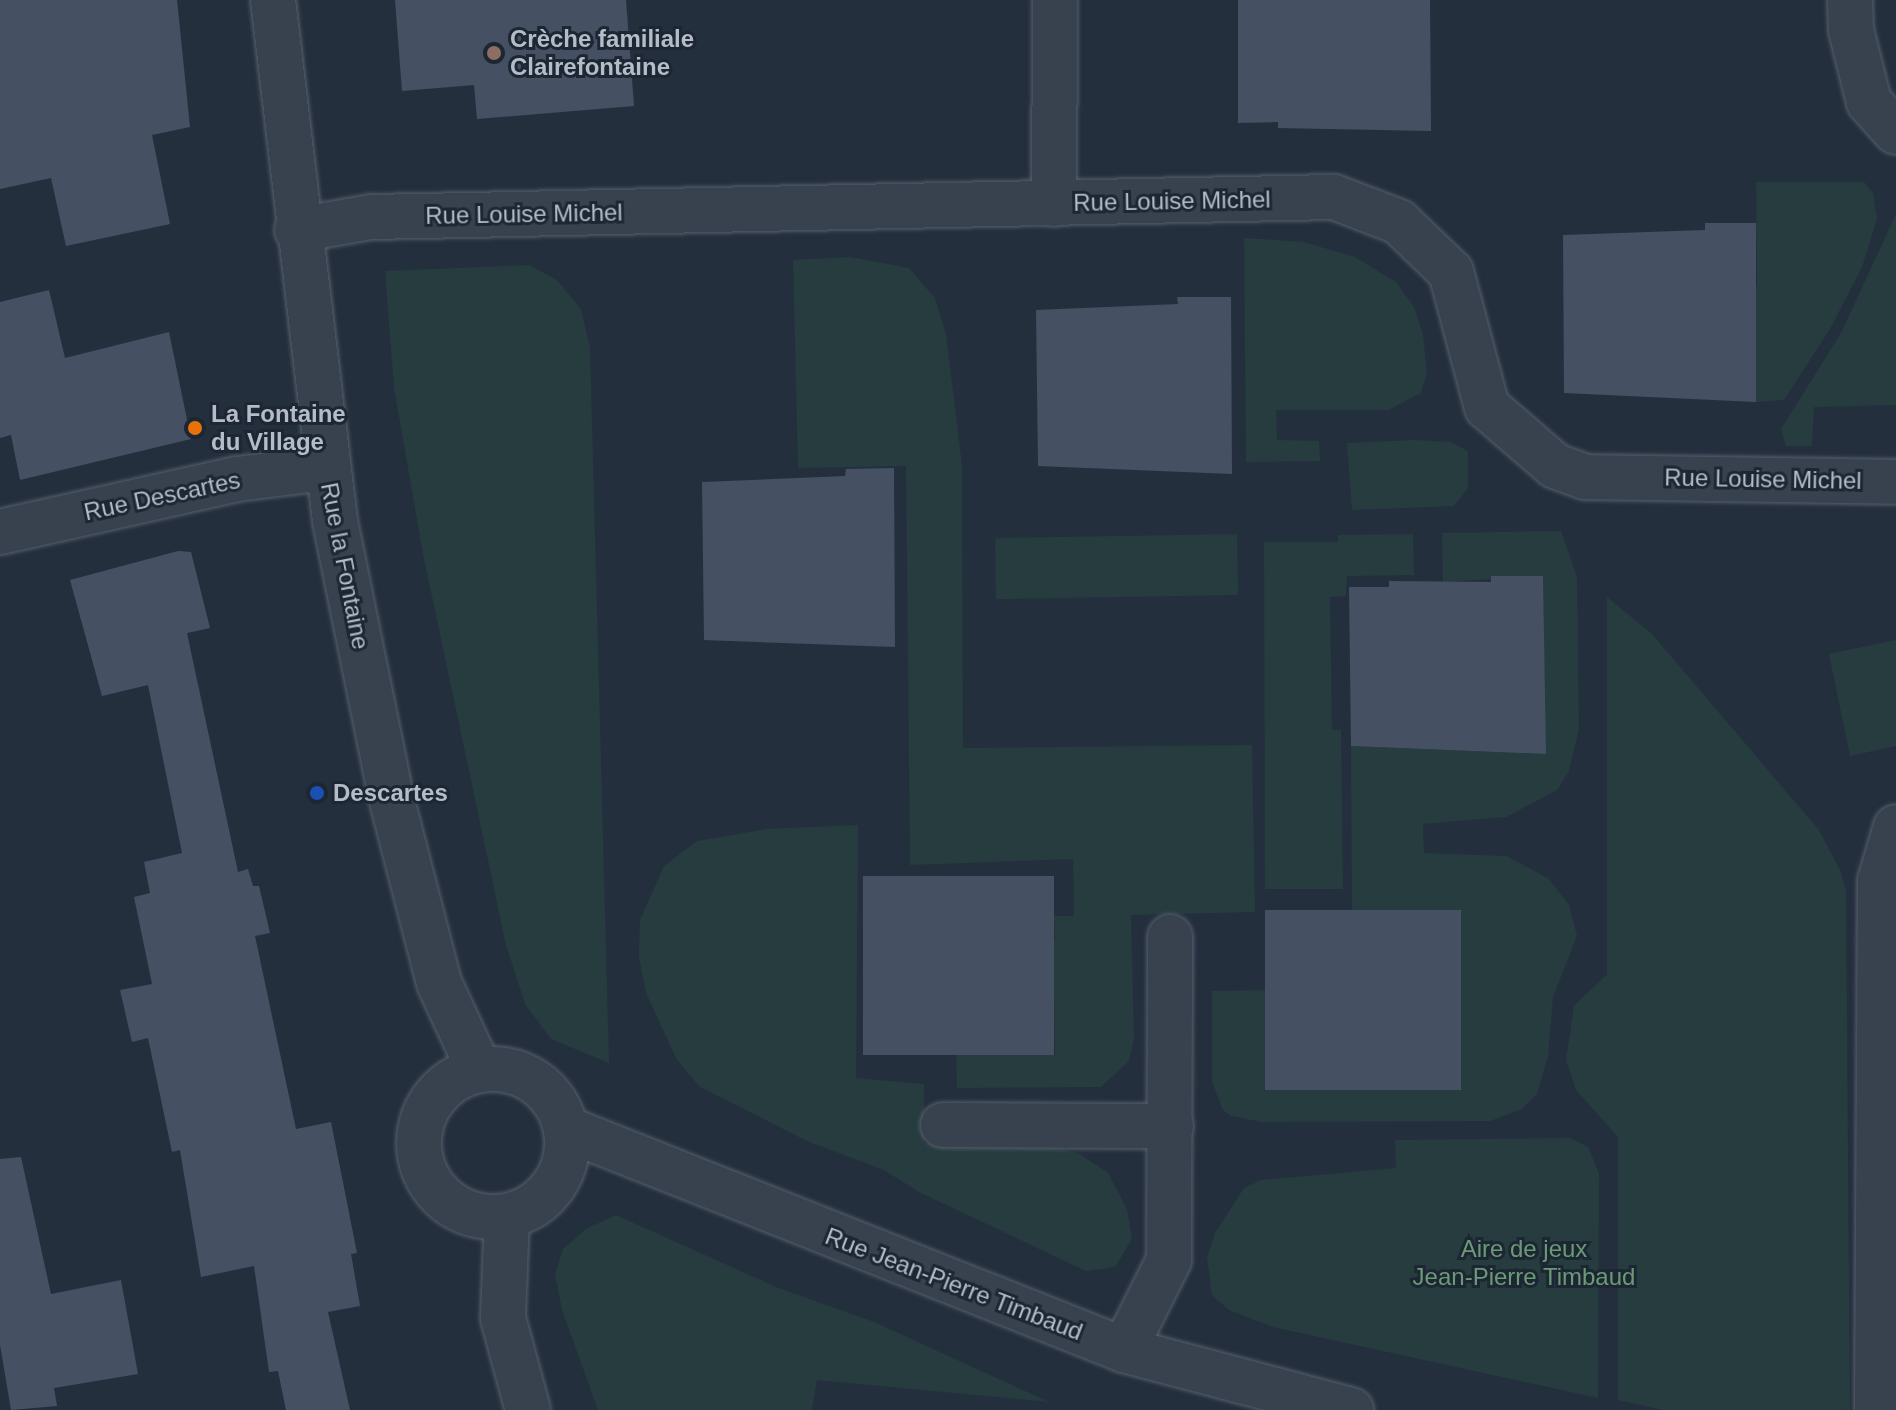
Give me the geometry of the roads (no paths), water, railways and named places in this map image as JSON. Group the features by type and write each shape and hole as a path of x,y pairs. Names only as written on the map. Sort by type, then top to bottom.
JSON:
{"street":[{"name":"Rue la Fontaine","path":"273,0 326,468 391,797 439,983 479,1069"},
{"path":"1054,204 1055,0"},
{"path":"1850,0 1851,30 1869,102 1896,132"},
{"name":"Rue Louise Michel","path":"297,230 371,217 1334,197 1399,222 1451,272 1487,407 1555,466 1586,477 1896,482"},
{"name":"Rue Descartes","path":"0,532 237,479 326,468"},
{"path":"1877,1410 1880,881 1896,827"},
{"path":"1124,1350 1169,1260 1170,937"},
{"path":"479,1069 508,1070 535,1081 556,1102 567,1129 566,1161 555,1185 535,1206 507,1217 478,1217 451,1205 430,1184 419,1157 420,1128 431,1101 452,1080 479,1069"},
{"path":"943,1125 1171,1126"},
{"name":"Rue Jean-Pierre Timbaud","path":"567,1129 1124,1350 1351,1410"},
{"path":"507,1217 503,1318 528,1410"}],"place":[{"name":"Crèche familiale Clairefontaine","path":"494,53"},
{"name":"La Fontaine du Village","path":"195,428"},
{"name":"Descartes","path":"317,793"}],"park label":[{"name":"Aire de jeux Jean-Pierre Timbaud","path":"1524,1263"}]}
